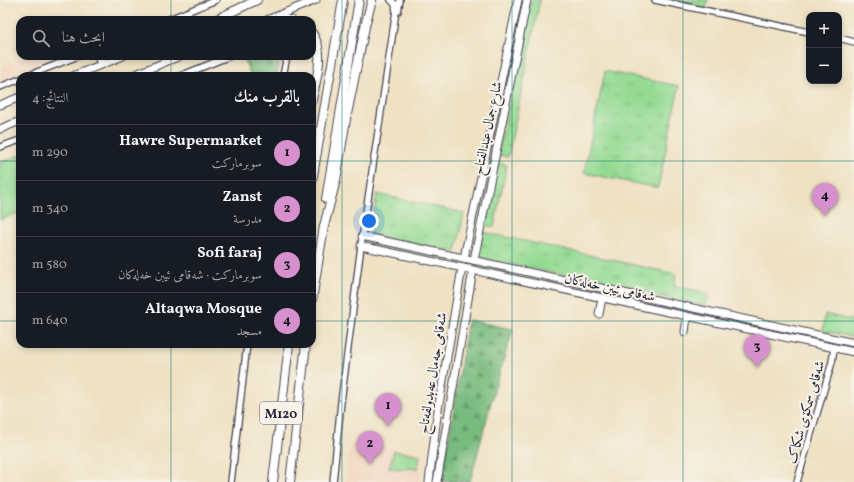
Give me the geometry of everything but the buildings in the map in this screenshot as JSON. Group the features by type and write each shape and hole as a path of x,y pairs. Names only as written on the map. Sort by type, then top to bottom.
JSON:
{"highway":[{"path":"224,16 257,0"},
{"path":"316,157 342,0"},
{"path":"316,271 335,140 360,0"},
{"path":"316,275 324,226 336,180 346,119 369,8 372,0"},
{"path":"316,41 319,56 316,75"},
{"name":"M120","path":"273,482 289,348"},
{"name":"M120","path":"290,482 306,348"}],"main road":[{"path":"224,16 263,0"},
{"path":"277,16 316,0"},
{"name":"شارع جمال عبدالفتاح","path":"464,258 518,0"},
{"name":"شارع جمال عبدالفتاح","path":"474,260 527,0"},
{"path":"100,60 101,64"},
{"path":"82,72 112,60"},
{"path":"141,72 170,60"},
{"path":"501,83 510,85"},
{"path":"0,105 16,99"},
{"path":"0,129 16,123"},
{"name":"شەقامی ئیبن خەلەکان","path":"362,236 854,343"},
{"name":"شەقامی ئیبن خەلەکان","path":"361,246 854,352"},
{"name":"شەقامی جەمال عەبدولفەتاح","path":"428,482 462,268"},
{"name":"شەقامی جەمال عەبدولفەتاح","path":"437,482 473,270"},
{"path":"599,314 602,298"},
{"path":"654,309 657,300"},
{"path":"685,332 688,317"},
{"path":"757,347 760,332"}],"street":[{"path":"177,16 216,0"},
{"path":"360,54 372,11 378,0"},
{"path":"333,482 362,236 396,11 395,4 391,0"},
{"path":"392,37 400,0"},
{"path":"655,0 806,31"},
{"path":"842,39 854,42"},
{"path":"37,72 68,60"},
{"path":"190,72 220,60"},
{"path":"284,72 286,60"},
{"path":"0,87 16,81"},
{"path":"0,148 16,142"},
{"path":"231,482 247,348"},
{"name":"شەقامی سمکۆی شکاک","path":"798,482 832,362 834,348"}],"shaded area":[{"path":"19,60 39,60 39,71 16,72 16,81 0,87 0,67"},
{"path":"350,443 423,453 419,482 346,482"}],"green space":[{"path":"531,0 540,0 508,157 498,155"},
{"path":"666,0 708,0 706,9"},
{"path":"244,60 279,60 278,72 249,72"},
{"path":"605,71 679,86 658,188 584,173"},
{"path":"16,157 16,214 0,220 0,163"},
{"path":"497,163 507,165 494,227 484,225"},
{"path":"377,194 464,213 456,252 370,235"},
{"path":"483,232 676,274 674,286 709,293 706,306 478,257"},
{"path":"825,314 854,321 854,337 823,331"},
{"path":"468,320 513,329 495,388 470,482 442,481"},
{"path":"394,451 420,455 418,468 389,468"}],"place":[{"name":"Altaqwa Mosque","path":"825,216"},
{"name":"Sofi faraj","path":"757,367"},
{"name":"Hawre Supermarket","path":"388,426"},
{"name":"Zanst","path":"370,464"}]}
